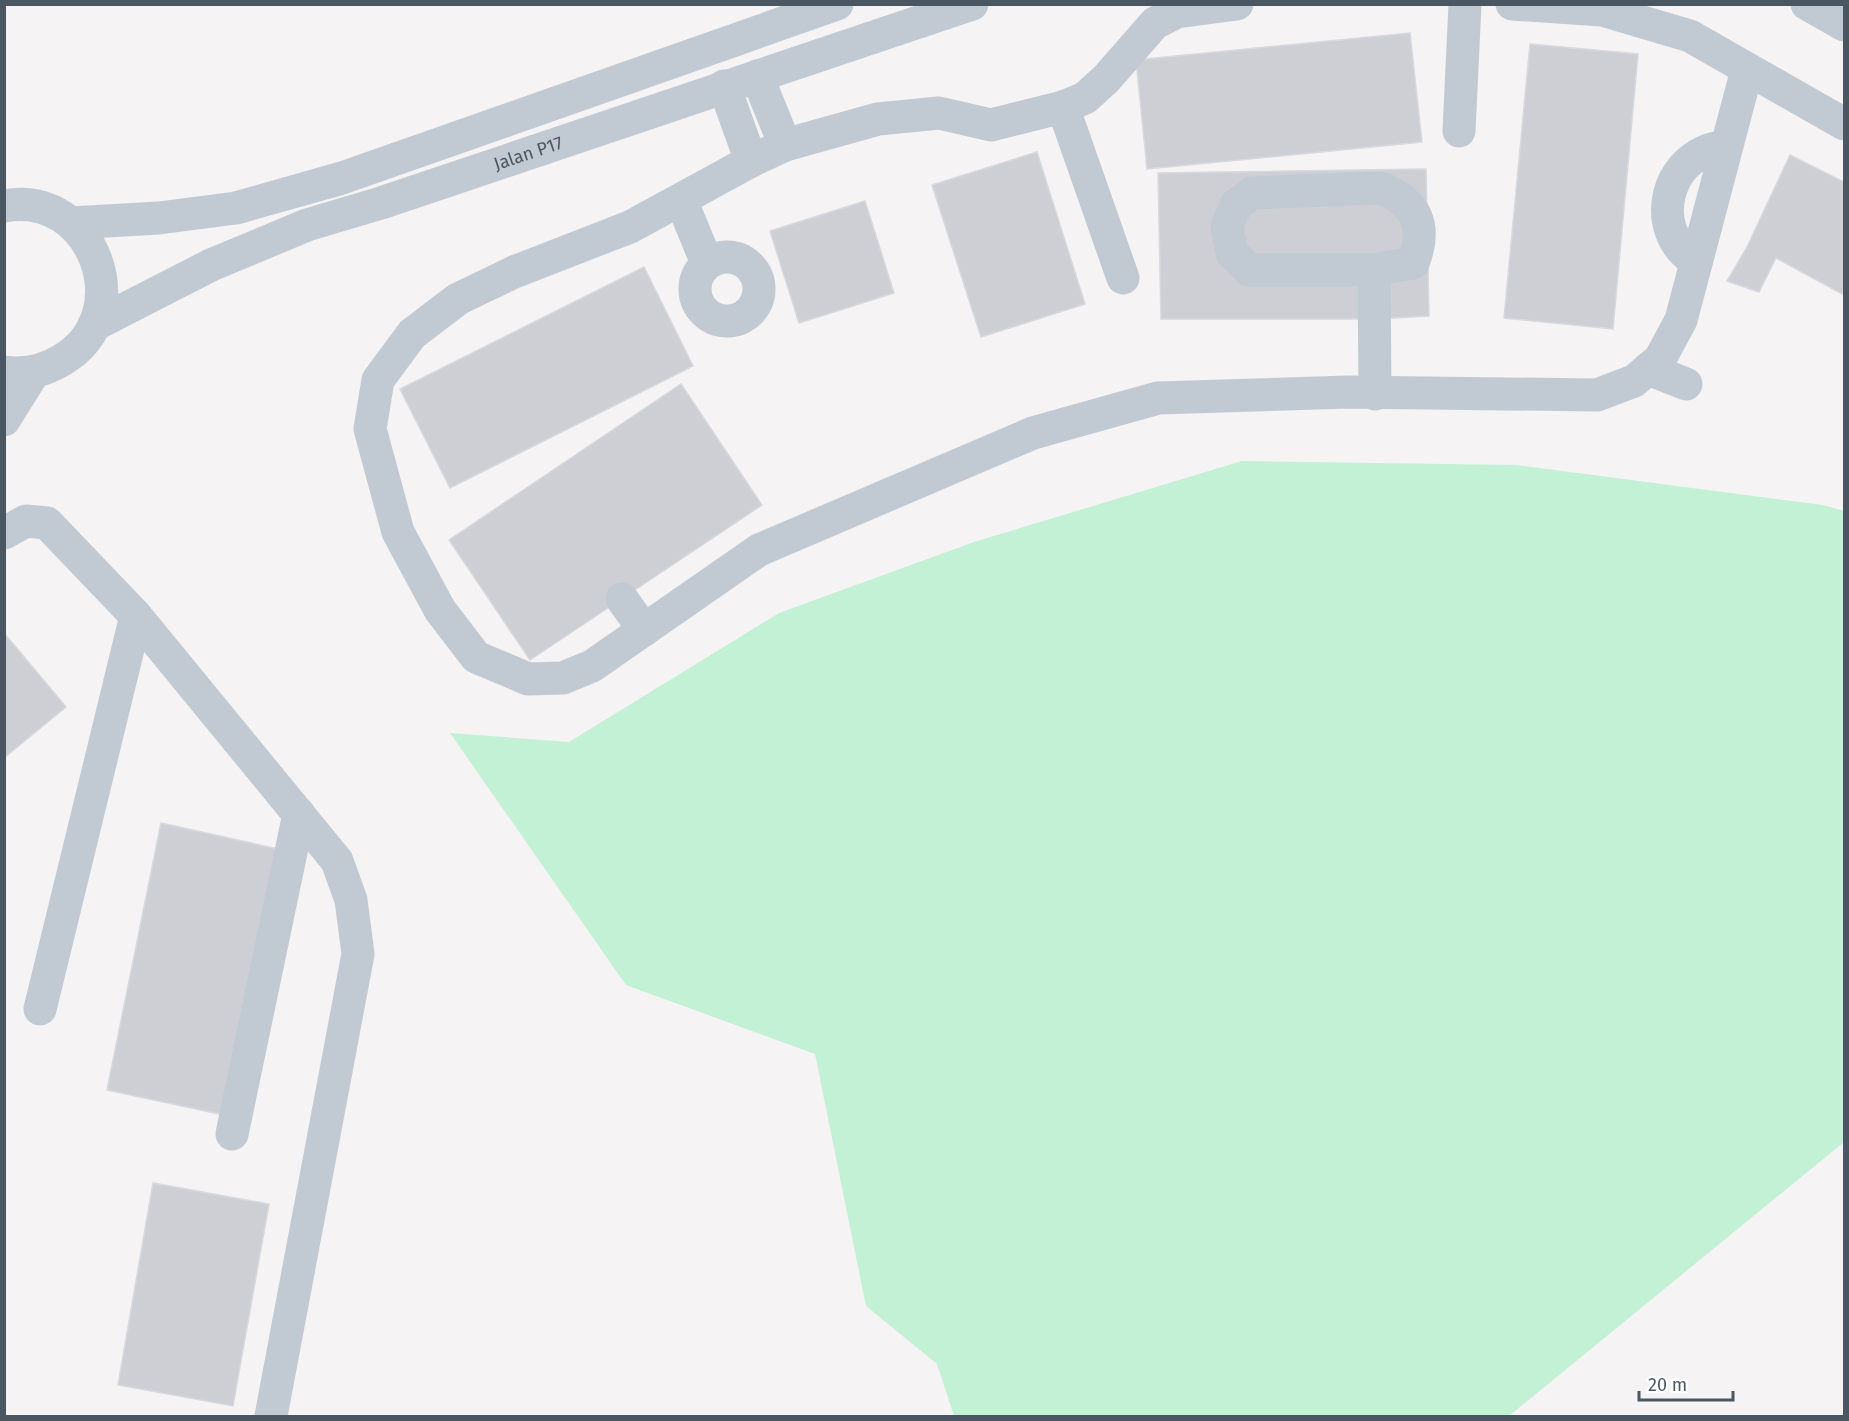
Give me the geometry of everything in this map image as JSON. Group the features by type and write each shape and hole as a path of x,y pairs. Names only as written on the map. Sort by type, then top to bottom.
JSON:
{"street":[{"path":"71,223 159,218 236,208 342,178 837,4"},
{"name":"Jalan P17","path":"94,326 212,265 307,225 381,203 972,4"},
{"path":"1237,4 1176,12 1155,22 1099,86 1085,98 1062,107 991,125 939,113 878,119 785,145 630,227 514,272 458,299 412,334 378,380 370,429 399,532 440,610 476,657 528,679 563,678 592,666 759,550 1033,433 1158,398 1348,392 1597,395 1634,381 1660,359 1681,320 1747,70"},
{"path":"1459,130 1465,4"},
{"path":"1512,4 1602,7 1690,36 1845,124"},
{"path":"1807,4 1842,16"},
{"path":"757,76 785,145"},
{"path":"724,86 751,161"},
{"path":"1062,107 1123,278"},
{"path":"1380,188 1395,194 1409,205 1418,221 1418,249 1413,263 1374,270 1249,270 1232,253 1227,226 1236,205 1252,193 1380,188"},
{"path":"681,200 707,263"},
{"path":"4,420 19,372 53,366 70,356 84,342 94,326 102,299 100,271 90,244 71,223 35,206 8,202"},
{"path":"1374,270 1375,394"},
{"path":"1648,369 1686,384"},
{"path":"4,533 26,521 47,524 136,616 337,861 351,900 358,954 271,1416"},
{"path":"622,599 644,630"},
{"path":"40,1009 136,616"},
{"path":"232,1134 299,814"}],"green space":[{"path":"1242,461 1516,465 1823,505 1844,511 1844,1142 1509,1416 954,1416 937,1364 866,1306 815,1054 626,985 450,733 569,742 779,613 974,542"}],"building":[{"path":"1410,33 1422,142 1147,169 1136,60"},
{"path":"1530,44 1638,54 1613,329 1504,318"},
{"path":"1037,152 1085,304 981,337 932,185"},
{"path":"1790,155 1844,182 1844,295 1776,258 1759,292 1727,281 1747,247"},
{"path":"1426,169 1429,316 1376,319 1161,319 1158,173"},
{"path":"865,201 894,293 799,323 770,231"},
{"path":"644,267 693,366 450,488 400,389"},
{"path":"681,384 762,505 530,660 449,540"},
{"path":"4,633 66,707 4,758"},
{"path":"161,823 278,849 224,1115 107,1090"},
{"path":"153,1183 269,1204 233,1406 118,1385"}]}
